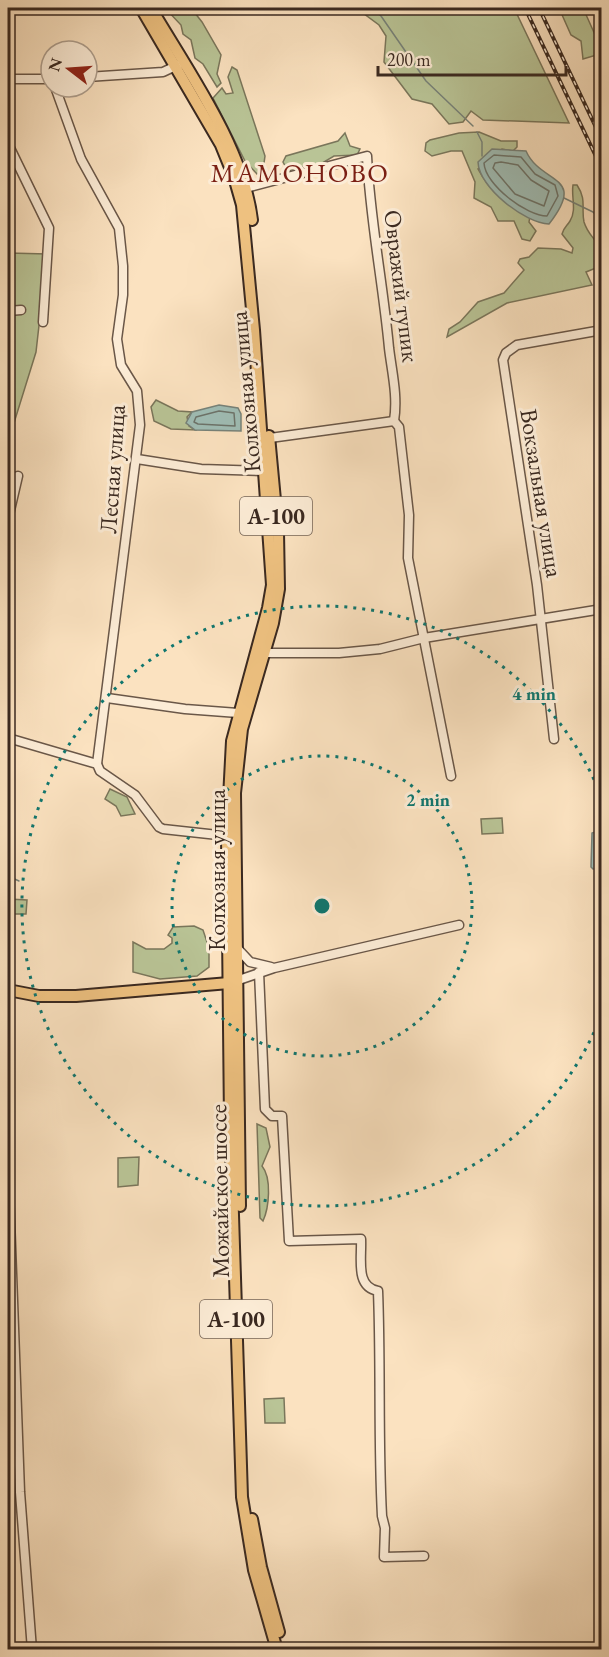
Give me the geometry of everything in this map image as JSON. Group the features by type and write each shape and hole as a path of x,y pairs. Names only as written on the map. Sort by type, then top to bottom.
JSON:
{"main road":[{"path":"141,8 180,64"},
{"path":"151,8 180,64"},
{"name":"Колхозная улица","path":"180,64 228,141 246,188 256,263 278,532 279,589 264,653 242,729 236,768 237,948 233,982"},
{"name":"Колхозная улица","path":"180,64 221,145 242,205 272,565 270,598 238,713 229,768 226,836 233,982"},
{"path":"8,990 49,996 76,996 233,982"},
{"name":"Можайское шоссе","path":"233,982 231,1145 242,1497 254,1570 277,1650"},
{"name":"Можайское шоссе","path":"233,982 249,1488 261,1567 284,1650"}],"street":[{"path":"99,76 150,74 180,64"},
{"path":"8,80 39,79"},
{"name":"Лесная улица","path":"59,99 81,159 119,228 123,295 117,339 121,365 137,391 140,425 97,764"},
{"path":"8,144 50,234 43,322"},
{"name":"Овражий тупик","path":"246,188 367,156 373,234 381,264 393,365 396,408 394,421 399,428 409,515 408,558 451,776"},
{"path":"8,311 21,310"},
{"name":"Вокзальная улица","path":"554,739 542,618 503,360 506,353 517,345 602,330"},
{"path":"270,438 394,421"},
{"path":"136,459 201,469 265,471"},
{"path":"8,519 18,476"},
{"path":"264,653 339,653 380,649 424,638 602,609"},
{"path":"107,698 185,709 238,713"},
{"path":"8,738 97,764 100,771 135,795 159,827 226,836"},
{"path":"233,982 274,968 459,925"},
{"path":"237,948 250,962 274,968"},
{"path":"259,972 265,1109 272,1116 282,1116 289,1241 361,1239 363,1281 365,1287 378,1292 381,1365 378,1434 382,1516 385,1528 384,1557 424,1556"},
{"path":"8,1164 21,1511 32,1650"}],"green space":[{"path":"165,8 191,8 202,22 221,55 217,74 221,83 217,87 203,64 195,58 191,40 183,34 181,25"},
{"path":"363,8 514,8 569,123 483,120 471,111 463,122 449,124 432,104 412,99 384,62 386,36 379,25 363,13"},
{"path":"559,8 583,8 601,48 600,54 583,59 581,41 571,35"},
{"path":"232,67 237,70 265,156 263,170 257,174 245,161 213,98 222,88 226,94 233,93 228,77"},
{"path":"479,132 501,141 517,141 517,147 513,151 502,149 478,169 500,197 530,216 529,222 536,231 530,241 522,239 514,221 498,221 491,207 474,198 475,182 462,151 451,151 432,156 425,151 426,143 430,140 459,133"},
{"path":"345,133 350,146 360,149 357,155 334,156 319,165 311,164 288,171 283,162 286,156 338,141"},
{"path":"573,185 577,185 580,190 586,228 600,250 601,266 586,272 592,285 507,303 447,337 449,329 460,322 478,302 504,293 524,270 518,263 520,259 529,257 538,248 561,249 572,253 573,248 562,234 572,217"},
{"path":"8,253 47,254 36,352 14,423 8,431"},
{"path":"156,400 178,411 192,412 187,417 189,426 195,430 171,429 154,421 151,407"},
{"path":"110,789 127,797 135,814 121,816 116,806 105,799"},
{"path":"502,818 503,833 482,834 481,819"},
{"path":"8,899 27,900 26,914 8,914"},
{"path":"194,926 203,930 209,948 209,967 197,976 160,979 133,972 133,942 146,949 164,949 172,943 172,938 168,935 173,927"},
{"path":"257,1124 266,1128 270,1147 262,1166 268,1185 267,1209 263,1221 260,1218"},
{"path":"139,1157 138,1185 118,1187 118,1158"},
{"path":"284,1398 285,1423 265,1423 264,1399"}],"water":[{"path":"492,149 526,151 541,170 563,188 564,196 560,208 549,224 528,218 516,211 486,183 478,162"},
{"path":"219,405 238,408 241,414 241,431 195,430 186,423 192,412"},
{"path":"601,830 601,869 593,869 591,867 592,833"}],"waterway":[{"path":"372,8 381,16 426,81 473,126"},
{"path":"477,132 482,142 482,156"},
{"path":"564,198 593,212 602,221"},
{"path":"8,876 19,881"}],"railway":[{"path":"525,8 602,169"},
{"path":"539,8 602,140"}],"district":[{"name":"МАМОНОВО","path":"300,172"}]}
